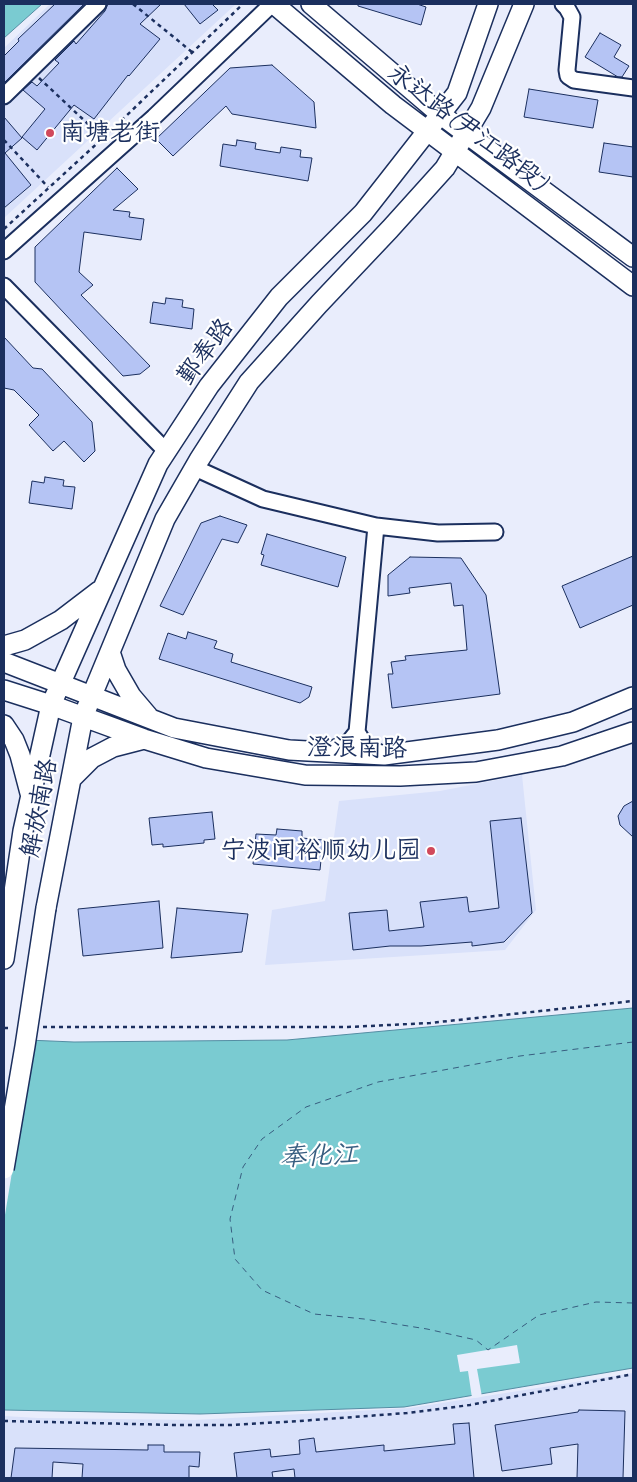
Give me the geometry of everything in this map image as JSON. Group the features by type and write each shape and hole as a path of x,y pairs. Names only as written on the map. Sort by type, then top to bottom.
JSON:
{"main road":[{"name":"永达路(尹江路段)","path":"273,4 393,105 633,286"},
{"name":"永达路(尹江路段)","path":"311,4 440,114 633,257"},
{"name":"鄞奉路","path":"4,959 14,901 22,831 51,705 158,464 209,386 279,297 363,213 457,93 488,4"},
{"path":"4,690 83,717 165,518 195,468 249,382 439,175 481,108 524,4"},
{"path":"4,646 25,640 61,620 102,589"},
{"path":"110,652 116,670 131,696 151,719"},
{"path":"4,662 92,696"},
{"name":"澄浪南路","path":"92,696 183,730 289,750 384,755 508,738 573,722 633,697"},
{"name":"澄浪南路","path":"83,717 144,739 206,758 305,775 400,776 485,771 562,756 633,732"},
{"name":"解放南路","path":"4,1169 46,908 83,717"},
{"path":"4,725 14,740 20,755 31,795"},
{"path":"71,779 92,758 113,747 144,739"}],"street":[{"path":"4,96 98,4"},
{"path":"4,251 154,117 273,4"},
{"path":"562,4 567,8 572,17 568,76 574,80 633,88"},
{"path":"4,286 166,451"},
{"path":"195,468 263,500 376,526 438,533 495,532"},
{"path":"324,752 350,742 357,732 376,526"},
{"path":"357,732 365,745 384,755"}],"path":[{"path":"133,4 192,52"},
{"path":"4,229 103,138 243,4"},
{"path":"30,70 103,138"},
{"path":"4,140 48,187"},
{"path":"42,1027 348,1027 430,1023 633,1001"},
{"path":"4,1028 13,1028"},
{"path":"4,1421 203,1425 320,1420 407,1413 470,1405 633,1374"}],"shaded area":[{"name":"南塘老街","path":"50,4 236,4 4,218 4,48"},
{"name":"宁波闻裕顺幼儿园","path":"522,775 536,910 505,950 265,965 272,910 325,901 339,801 440,791"},
{"path":"633,1373 633,1478 4,1478 4,1416 195,1420 410,1408"}],"water":[{"path":"4,4 42,4 4,38"},
{"name":"奉化江","path":"633,1008 633,1368 404,1407 200,1414 4,1410 4,1039 74,1042 287,1040"}],"pier":[{"path":"4,1037 34,1038 4,1221"},
{"path":"517,1345 520,1363 477,1369 482,1397 472,1398 468,1371 460,1372 457,1355"}],"building":[{"path":"55,4 84,4 4,83 4,56 19,41 18,39"},
{"path":"108,4 161,4 140,24 160,39 128,75 94,119 74,105 37,150 22,137 45,109 23,90 32,82 37,86 59,63 55,60 74,41 76,44 105,11"},
{"path":"184,4 212,4 218,10 200,24"},
{"path":"358,4 417,4 426,7 421,25 358,6"},
{"path":"600,33 621,45 614,57 629,66 622,77 618,77 585,57"},
{"path":"272,65 314,102 316,128 232,114 226,106 173,156 156,139 230,68"},
{"path":"529,89 598,100 593,128 524,117"},
{"path":"4,117 22,138 5,153 31,185 4,208"},
{"path":"237,140 256,143 255,149 280,153 281,147 301,150 300,157 312,158 308,181 220,166 223,144 236,146"},
{"path":"604,143 633,147 633,177 599,172"},
{"path":"117,168 138,189 113,210 130,212 129,217 144,219 141,240 84,232 79,272 93,285 81,295 150,366 140,374 123,376 35,282 35,247"},
{"path":"166,298 183,300 182,307 194,309 192,329 150,323 153,302 165,304"},
{"path":"4,337 33,368 42,369 92,422 95,451 84,462 64,441 53,451 29,425 39,415 14,390 4,388"},
{"path":"45,477 64,480 63,486 75,487 72,509 29,503 32,481 44,483"},
{"path":"220,516 247,525 238,543 222,539 183,615 160,606 201,523"},
{"path":"267,534 346,557 338,587 261,565 264,555 261,554"},
{"path":"633,556 633,605 580,628 562,586"},
{"path":"410,557 461,558 486,595 500,694 392,708 388,674 393,674 391,662 406,660 405,656 467,650 463,605 454,606 451,583 409,588 410,593 388,596 388,575"},
{"path":"188,632 217,641 214,648 233,654 231,662 312,687 309,697 300,703 159,659 168,633 186,639"},
{"path":"633,801 633,837 620,825 618,816 624,806"},
{"path":"212,812 215,839 204,840 204,843 163,847 163,844 152,845 149,818"},
{"path":"521,818 532,913 504,942 472,946 472,942 421,946 390,946 353,950 349,913 387,910 389,931 424,927 420,902 467,897 469,912 499,908 490,821"},
{"path":"277,829 302,831 302,838 323,840 320,870 253,864 256,834 276,835"},
{"path":"159,901 163,948 83,956 78,909"},
{"path":"177,908 248,914 242,952 171,958"},
{"path":"579,1410 625,1411 623,1478 577,1478 578,1444 550,1448 552,1464 502,1471 495,1425 578,1412"},
{"path":"469,1423 474,1478 295,1478 294,1469 272,1472 273,1478 237,1478 234,1453 270,1449 271,1457 300,1454 299,1440 314,1438 316,1452 384,1445 384,1451 455,1444 453,1424"},
{"path":"148,1445 164,1445 164,1452 200,1452 199,1467 189,1466 189,1478 82,1478 83,1464 53,1462 52,1478 11,1478 15,1448 148,1450"}],"ferry route":[{"path":"633,1042 520,1056 378,1082 306,1107 262,1139 243,1167 230,1219 235,1259 262,1290 314,1314 364,1319 427,1329 476,1340 488,1350 539,1315 596,1302 633,1303"}],"place":[{"name":"南塘老街","path":"50,133"},
{"name":"宁波闻裕顺幼儿园","path":"431,851"}]}
